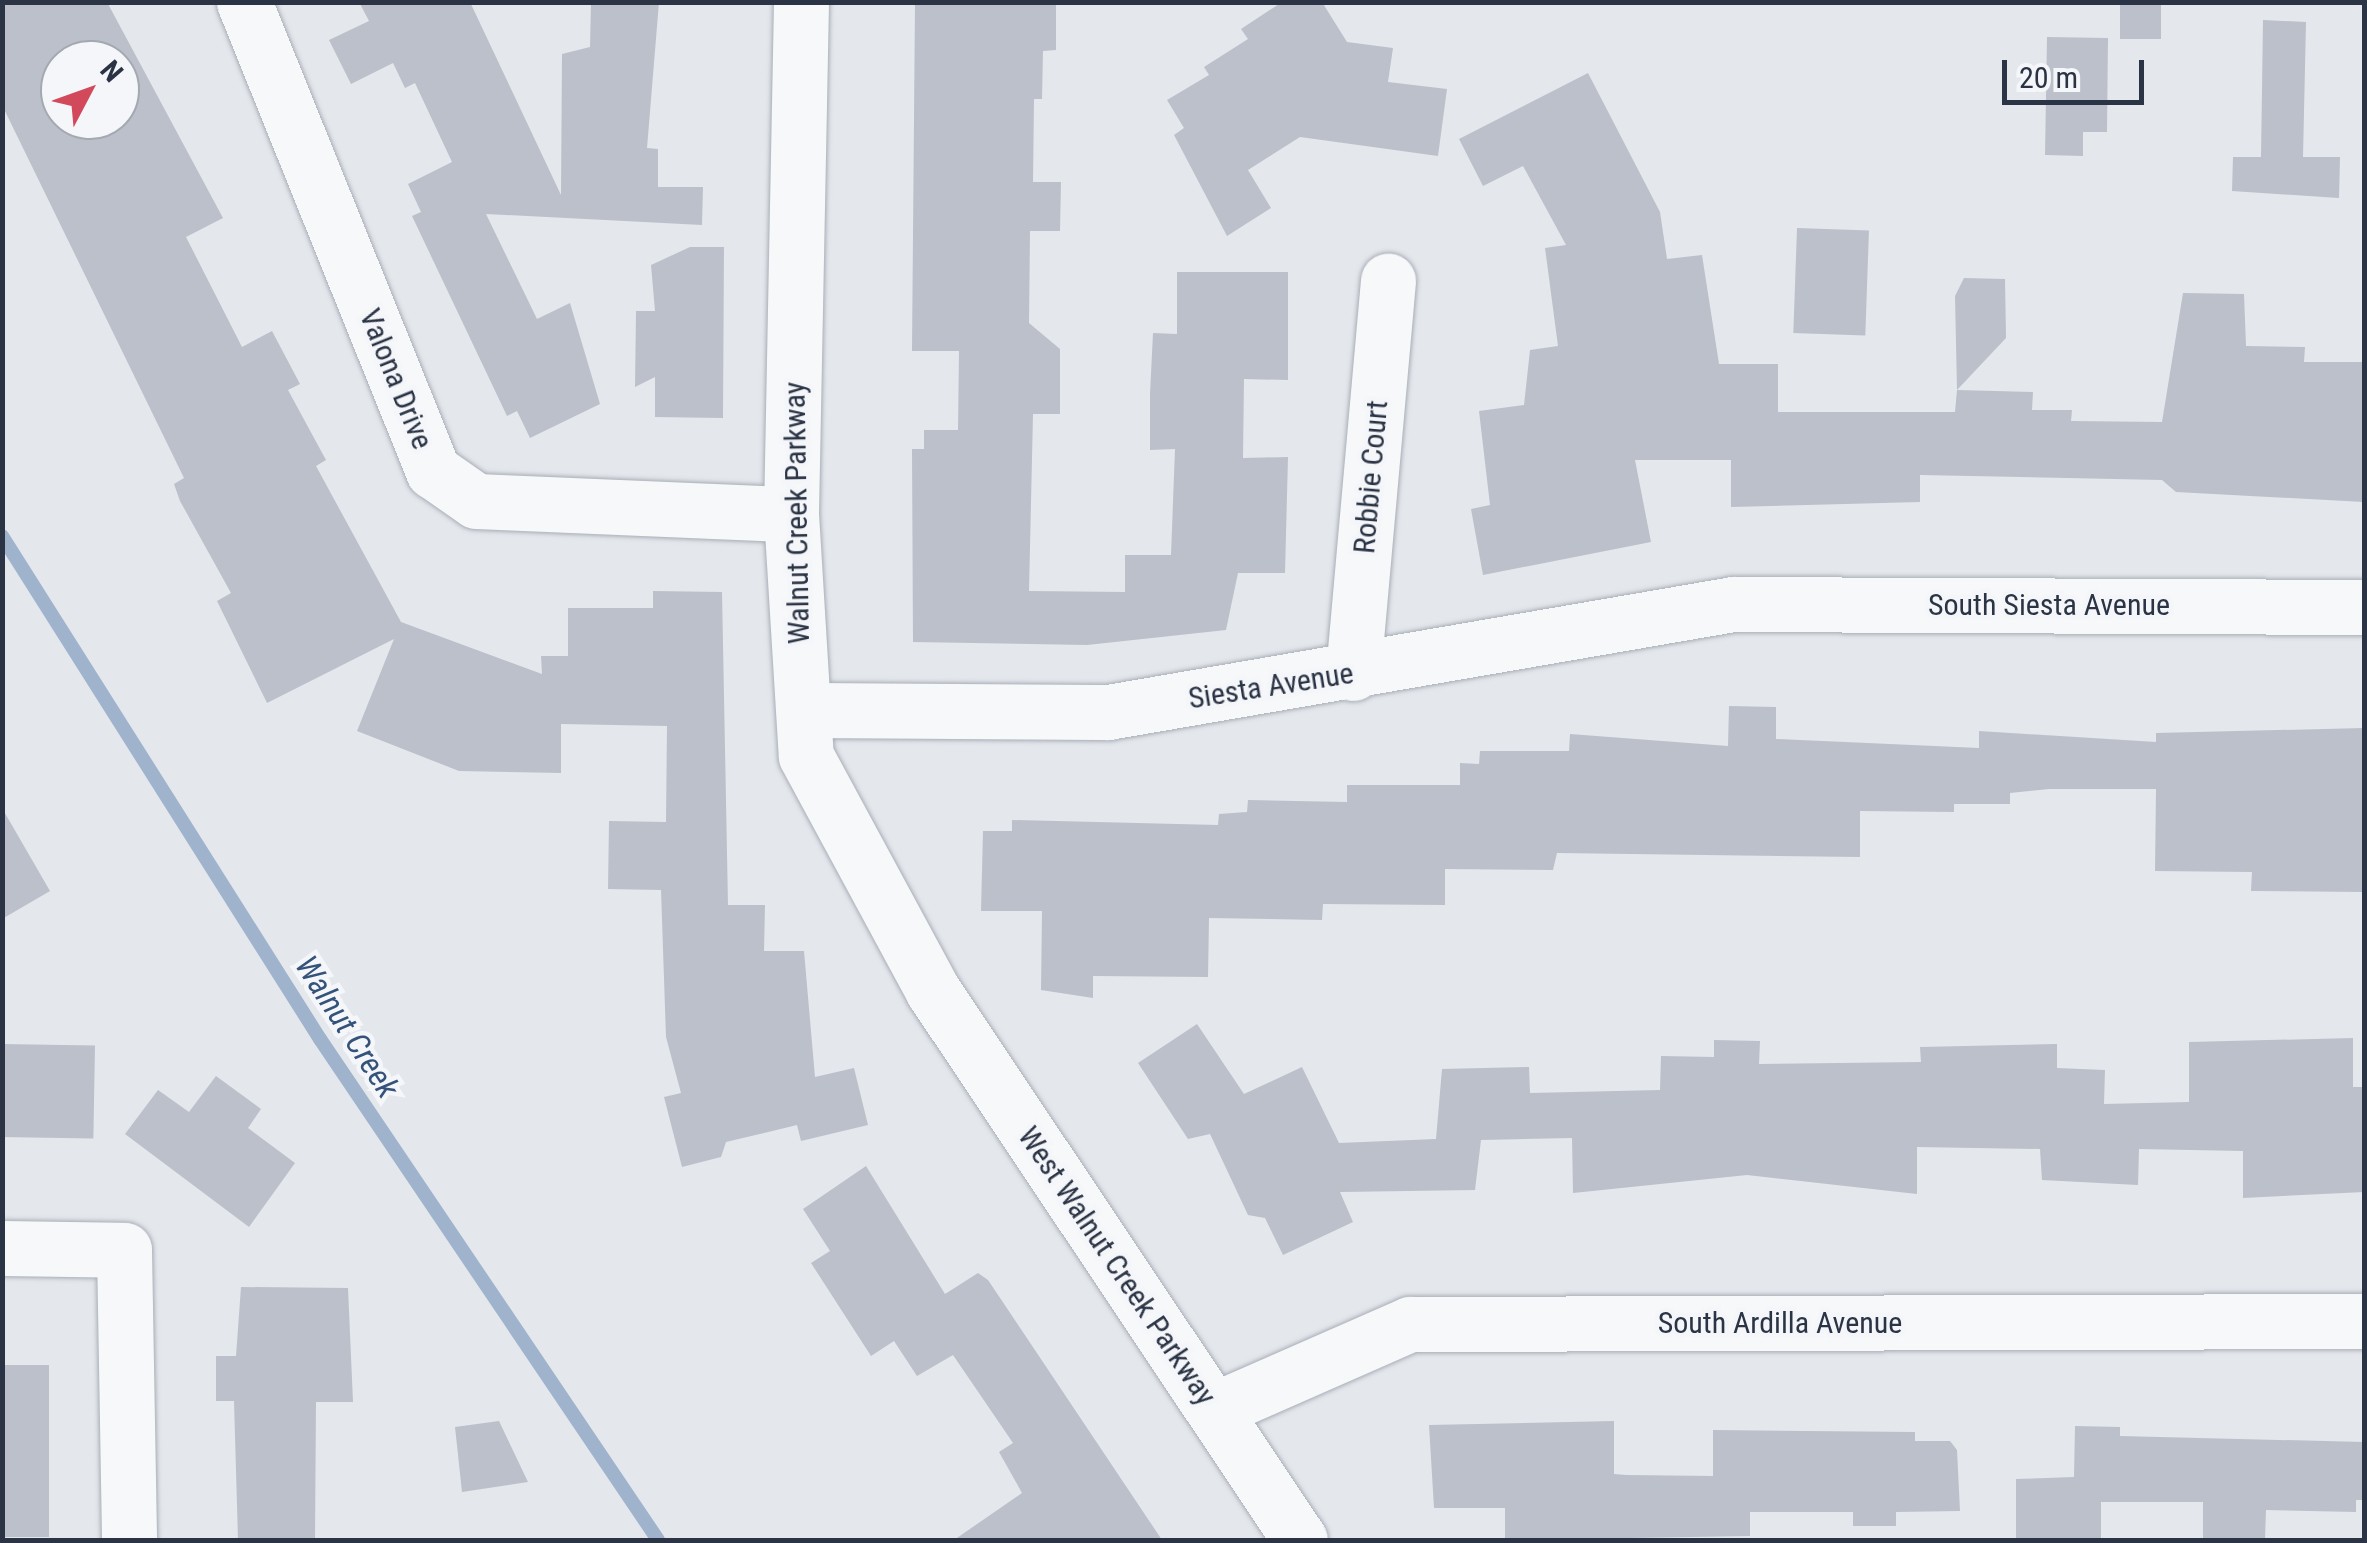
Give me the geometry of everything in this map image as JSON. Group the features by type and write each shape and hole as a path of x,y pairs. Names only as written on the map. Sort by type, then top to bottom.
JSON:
{"street":[{"name":"Valona Drive","path":"244,2 433,471 476,500 791,514"},
{"name":"Walnut Creek Parkway","path":"801,2 791,514 806,756 933,991"},
{"name":"Robbie Court","path":"1354,674 1388,281"},
{"name":"Siesta Avenue","path":"804,710 1108,712 1354,674 1733,604"},
{"name":"South Siesta Avenue","path":"1733,604 2364,606"},
{"name":"West Walnut Creek Parkway","path":"933,991 1300,1540"},
{"path":"2,1248 124,1250 129,1540"},
{"name":"South Ardilla Avenue","path":"1214,1410 1410,1324 2364,1321"}],"building":[{"path":"2,2 107,2 127,40 40,40 40,140 140,140 140,63 223,218 186,237 242,347 272,331 300,384 288,390 326,460 316,466 401,622 542,674 541,656 568,656 568,608 653,608 653,591 722,592 728,905 765,905 764,951 804,951 815,1077 854,1068 868,1125 801,1141 797,1125 726,1142 721,1157 682,1167 664,1097 681,1093 666,1037 661,890 608,889 609,821 666,822 667,726 561,724 561,773 459,771 357,731 394,639 267,703 217,601 231,593 180,501 174,484 184,478 2,105"},
{"path":"359,2 470,2 561,195 562,54 590,47 591,2 659,2 647,148 658,149 658,187 703,187 702,225 486,214 537,319 570,303 600,404 530,438 517,411 507,416 412,216 421,212 408,184 452,162 415,83 405,88 393,63 351,84 329,40 369,21"},
{"path":"915,2 1056,2 1056,50 1043,51 1042,99 1034,99 1033,182 1061,182 1060,231 1030,231 1029,323 1060,349 1060,414 1033,414 1029,591 1125,592 1125,555 1171,555 1175,449 1150,450 1150,394 1153,333 1177,334 1177,272 1288,272 1288,380 1244,379 1243,458 1288,457 1285,573 1238,573 1226,630 1087,645 913,642 912,449 924,449 924,430 958,430 959,351 912,351"},
{"path":"1282,2 1322,2 1347,42 1393,48 1388,82 1447,89 1438,156 1300,137 1248,170 1271,208 1227,236 1174,135 1184,128 1167,100 1209,75 1204,67 1248,39 1241,29"},
{"path":"2120,2 2161,2 2161,39 2120,39"},
{"path":"2263,20 2306,22 2303,157 2340,157 2339,198 2232,191 2233,157 2261,157"},
{"path":"2047,37 2108,38 2107,132 2083,132 2083,156 2045,155"},
{"path":"1588,73 1660,212 1667,259 1702,255 1719,364 1778,364 1778,412 1955,412 1957,390 2033,392 2032,410 2072,410 2071,421 2162,422 2183,293 2244,294 2246,346 2305,347 2304,362 2364,362 2364,502 2176,492 2162,480 1920,475 1920,502 1731,507 1731,460 1635,460 1651,542 1483,575 1471,509 1490,505 1479,411 1524,405 1530,350 1558,346 1545,248 1566,245 1523,166 1483,186 1459,139"},
{"path":"1797,228 1869,231 1865,335 1793,333"},
{"path":"690,247 724,247 723,418 655,417 655,377 635,387 636,311 655,311 651,265"},
{"path":"1964,278 2005,279 2006,338 1957,390 1955,296"},
{"path":"1729,706 1776,707 1776,739 1979,748 1979,731 2156,742 2156,733 2364,728 2364,892 2251,891 2252,872 2155,871 2156,789 2049,789 2010,793 2010,804 1954,804 1954,812 1860,811 1860,857 1557,853 1553,870 1445,869 1445,905 1323,904 1322,920 1209,918 1208,977 1093,976 1093,998 1041,990 1042,911 981,911 983,831 1012,831 1012,820 1218,825 1219,814 1247,812 1248,800 1347,802 1347,785 1460,785 1460,763 1479,764 1480,751 1569,751 1570,734 1728,746"},
{"path":"2,808 50,891 2,919"},
{"path":"1197,1024 1244,1094 1302,1067 1339,1143 1436,1139 1442,1069 1529,1067 1530,1093 1660,1090 1661,1056 1714,1057 1714,1040 1760,1041 1759,1064 1921,1062 1920,1047 2057,1044 2057,1068 2105,1070 2104,1104 2189,1102 2189,1042 2353,1038 2353,1087 2364,1087 2364,1192 2243,1198 2243,1151 2139,1149 2138,1185 2042,1180 2040,1149 1917,1147 1917,1194 1747,1175 1573,1193 1572,1138 1481,1140 1475,1190 1340,1192 1353,1222 1283,1255 1265,1218 1248,1215 1210,1134 1188,1139 1138,1063"},
{"path":"2,1044 95,1046 93,1139 2,1137"},
{"path":"216,1076 261,1109 248,1128 295,1163 249,1227 125,1134 158,1090 189,1112"},
{"path":"866,1166 945,1294 978,1273 988,1280 1162,1540 954,1540 1022,1493 999,1452 1013,1443 953,1355 917,1376 894,1341 871,1356 811,1263 830,1251 803,1209"},
{"path":"241,1287 348,1288 353,1402 316,1402 315,1540 238,1540 234,1401 216,1401 216,1356 236,1356"},
{"path":"2,1365 49,1365 49,1537 2,1537"},
{"path":"499,1421 528,1482 462,1492 455,1427"},
{"path":"1614,1421 1614,1474 1626,1475 1713,1476 1713,1430 1915,1432 1915,1441 1950,1441 1957,1450 1960,1511 1896,1512 1896,1526 1853,1526 1853,1512 1750,1512 1750,1536 1505,1540 1505,1508 1434,1508 1429,1425"},
{"path":"2075,1426 2120,1427 2120,1436 2364,1442 2364,1500 2356,1500 2356,1512 2266,1510 2265,1540 2203,1540 2203,1502 2101,1502 2101,1540 2016,1540 2016,1479 2074,1477"}],"waterway":[{"name":"Walnut Creek","path":"2,536 320,1039 658,1540"}]}
